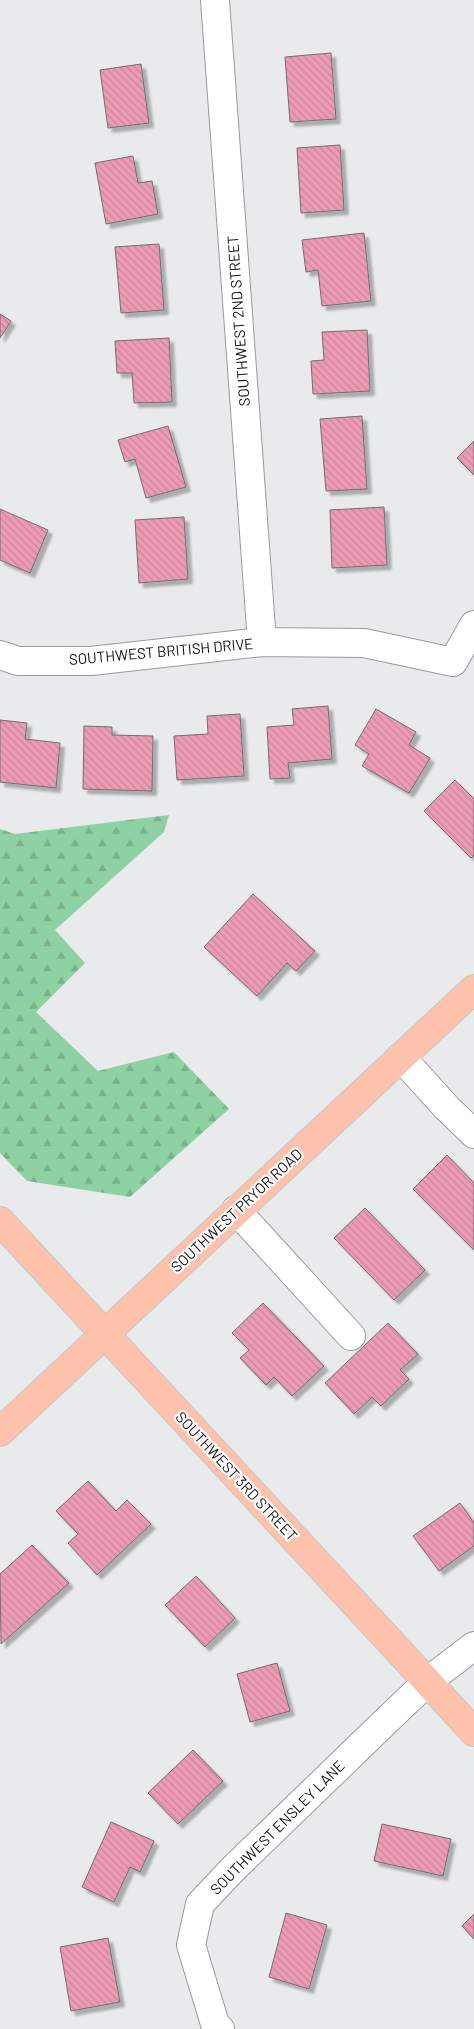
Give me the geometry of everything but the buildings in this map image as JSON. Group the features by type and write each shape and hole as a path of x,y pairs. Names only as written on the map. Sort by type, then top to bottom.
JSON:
{"main road":[{"name":"SOUTHWEST PRYOR ROAD","path":"0,1432 474,989"},
{"name":"SOUTHWEST 3RD STREET","path":"0,1221 474,1732"}],"street":[{"name":"SOUTHWEST 2ND STREET","path":"215,0 262,642"},
{"path":"464,668 474,625"},
{"name":"SOUTHWEST BRITISH DRIVE","path":"0,655 18,661 91,661 262,642 364,643 464,668"},
{"path":"401,1057 447,1108 474,1134"},
{"path":"236,1210 351,1336"},
{"path":"428,1681 474,1646"},
{"name":"SOUTHWEST ENSLEY LANE","path":"220,2029 216,2024 191,1945 200,1904 232,1870 428,1681"}],"green space":[{"path":"169,815 164,832 55,930 85,963 36,1012 98,1071 174,1052 229,1109 130,1197 27,1181 0,1153 0,829 15,834"}]}
